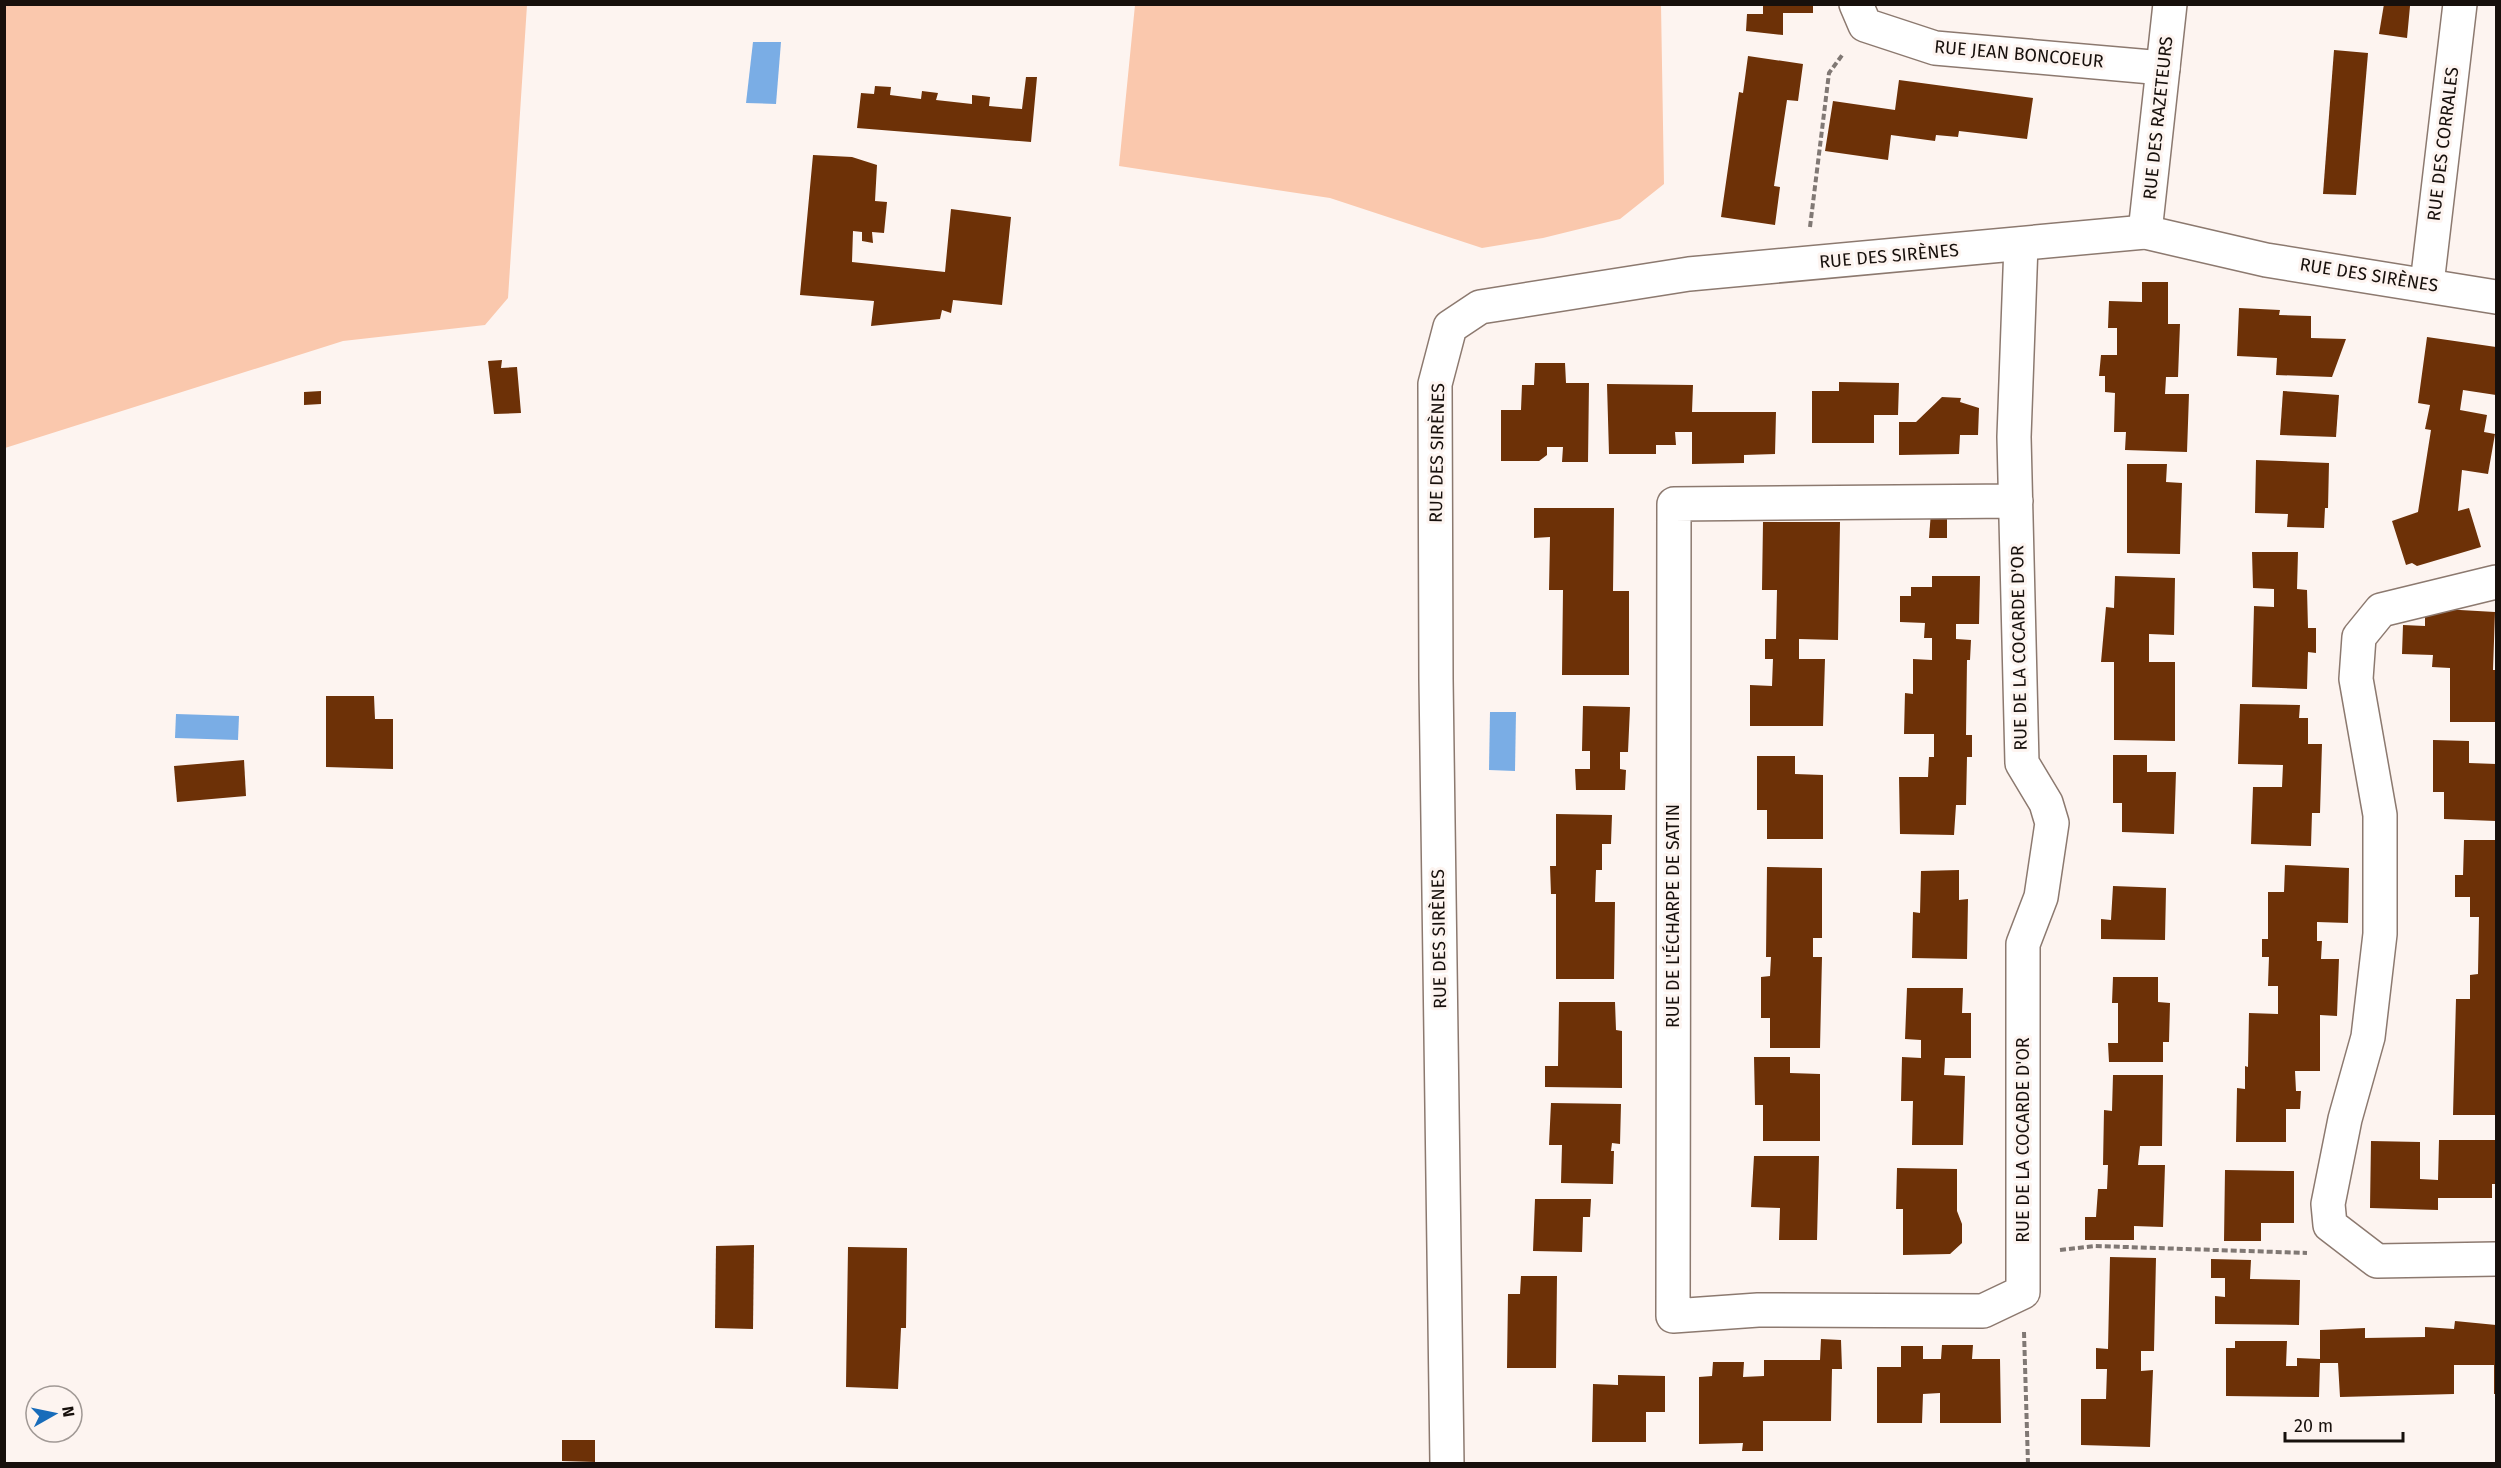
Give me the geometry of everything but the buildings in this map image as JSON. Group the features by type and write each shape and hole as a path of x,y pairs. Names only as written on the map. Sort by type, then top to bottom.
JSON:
{"street":[{"name":"RUE DES RAZETEURS","path":"2145,232 2170,4"},
{"name":"RUE DES CORRALES","path":"2427,284 2460,4"},
{"name":"RUE JEAN BONCOEUR","path":"1861,15 1935,48 2163,68"},
{"name":"RUE DES SIRÈNES","path":"1446,1464 1436,679 1436,384 1450,327 1480,307 1689,274 2145,232 2266,260 2427,284 2496,297"},
{"name":"RUE DE LA COCARDE D'OR","path":"2020,244 2014,437 2022,763 2046,803 2052,823 2041,897 2023,944 2023,1292"},
{"name":"RUE DE L'ÉCHARPE DE SATIN","path":"2016,501 1674,504 1673,1316 1758,1310 1983,1311 2023,1292"},
{"path":"2496,582 2381,610 2359,637 2356,679 2380,815 2380,934 2368,1037 2345,1119 2328,1204 2330,1225 2377,1261 2496,1260"}],"path":[{"path":"1805,264 1829,73 1861,15"},
{"path":"2024,1255 2095,1246 2336,1254 2359,1247"},
{"path":"2023,1292 2028,1464"}],"shaded area":[{"path":"5,4 527,5 508,298 485,325 343,341 5,448"},
{"path":"1135,5 1661,5 1664,184 1620,219 1543,238 1482,248 1330,198 1119,166"}],"water":[{"path":"753,42 781,42 776,104 746,103"},
{"path":"1490,712 1516,712 1515,771 1489,770"},
{"path":"176,714 239,716 238,740 175,738"}]}
